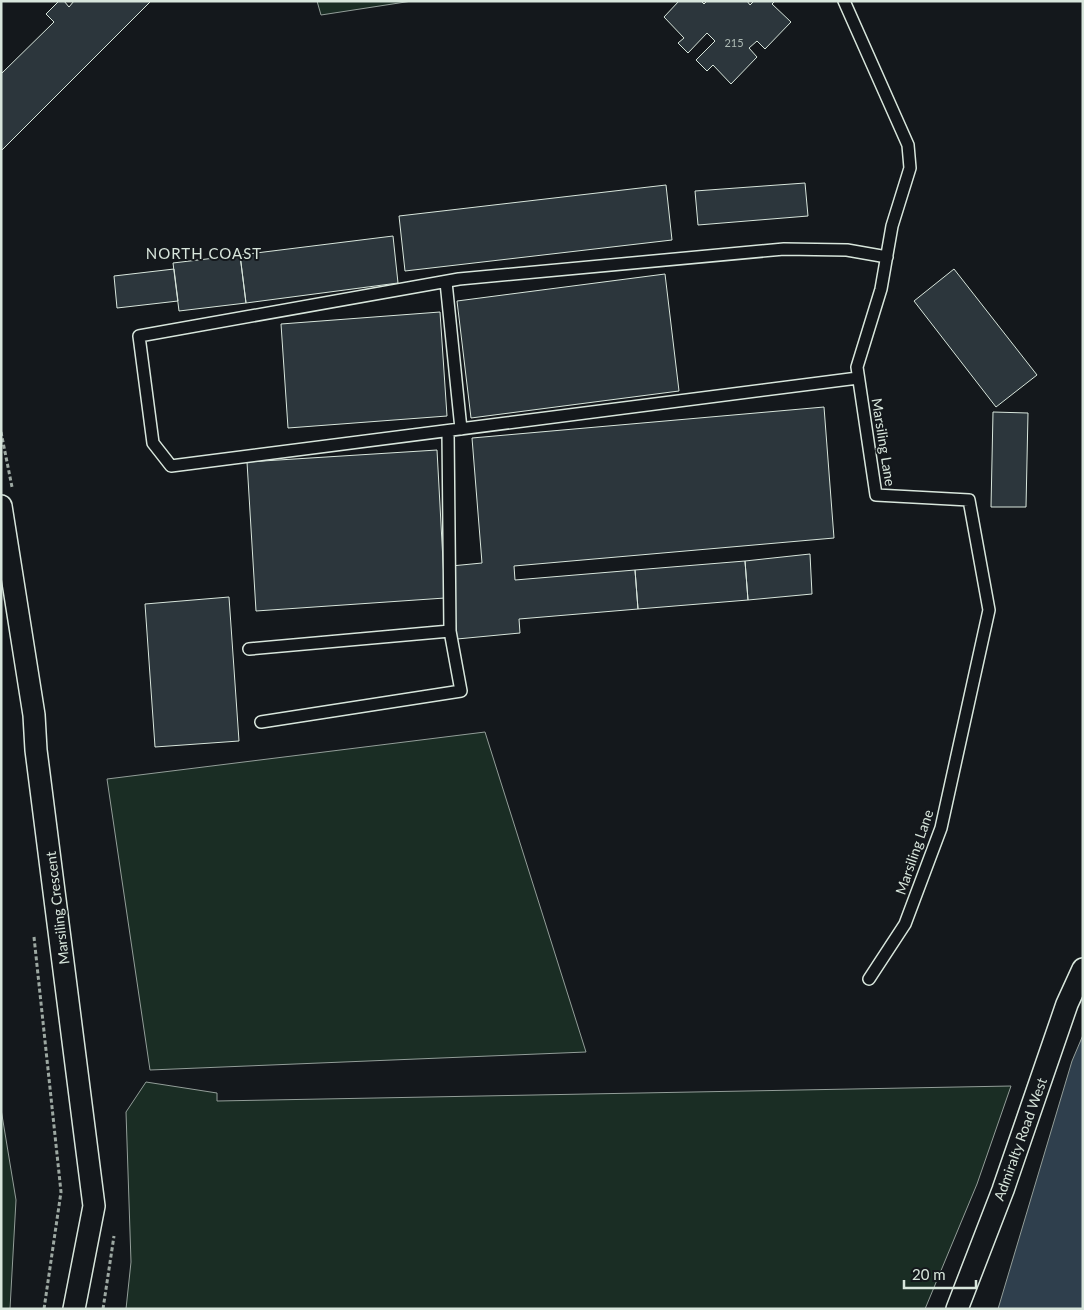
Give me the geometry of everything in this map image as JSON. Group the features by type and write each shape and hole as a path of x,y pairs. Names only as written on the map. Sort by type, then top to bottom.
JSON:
{"street":[{"name":"Marsiling Crescent","path":"1,506 34,715 36,750 94,1206 74,1309"},
{"name":"Admiralty Road West","path":"956,1309 1003,1190 1068,1004 1083,969"}],"lane":[{"name":"Marsiling Lane","path":"844,1 908,146 910,168 892,226 881,289 857,366 876,495 969,500 989,610 941,828 905,924 869,979"},
{"path":"858,378 171,466 153,443 139,336 446,282 784,249 847,250 886,257"},
{"path":"446,282 461,429"},
{"path":"261,722 461,691 450,631 448,431"},
{"path":"249,649 450,631"}],"path":[{"path":"34,929 61,1192 44,1309"}],"green space":[{"path":"317,1 412,1 321,15"},
{"path":"485,732 586,1052 150,1070 107,779"},
{"path":"146,1082 217,1093 217,1101 1011,1086 977,1184 925,1309 126,1309 131,1262 126,1112"},
{"path":"1,1109 16,1200 10,1309 1,1309"}],"water":[{"path":"1083,1035 1083,1309 998,1309 1072,1061"}],"building":[{"path":"59,1 64,1 69,7 74,1 151,1 1,151 1,74 54,22 46,14"},
{"path":"679,1 701,1 704,4 707,1 747,1 750,5 754,1 775,1 772,4 791,22 765,49 757,41 749,48 757,57 731,84 713,65 707,71 696,60 715,41 707,33 688,53 678,43 684,38 664,17"},
{"path":"805,183 808,216 698,225 695,191"},
{"path":"666,185 672,240 405,271 399,216"},
{"path":"393,236 398,283 246,303 240,255"},
{"path":"240,255 246,303 179,311 173,263"},
{"path":"174,269 178,301 117,308 114,276"},
{"path":"954,269 1037,375 996,407 914,301"},
{"path":"665,274 679,391 471,418 457,301"},
{"path":"440,312 447,416 288,428 281,324"},
{"path":"824,407 834,538 514,566 515,580 635,570 638,609 519,619 520,633 457,639 451,566 482,563 472,438"},
{"path":"993,412 1028,413 1026,507 991,507"},
{"path":"437,450 445,598 256,611 247,462"},
{"path":"810,554 812,594 748,600 745,561"},
{"path":"745,561 748,600 638,609 635,570"},
{"path":"229,597 239,741 155,747 145,604"}],"district":[{"name":"NORTH COAST","path":"204,253"}]}
